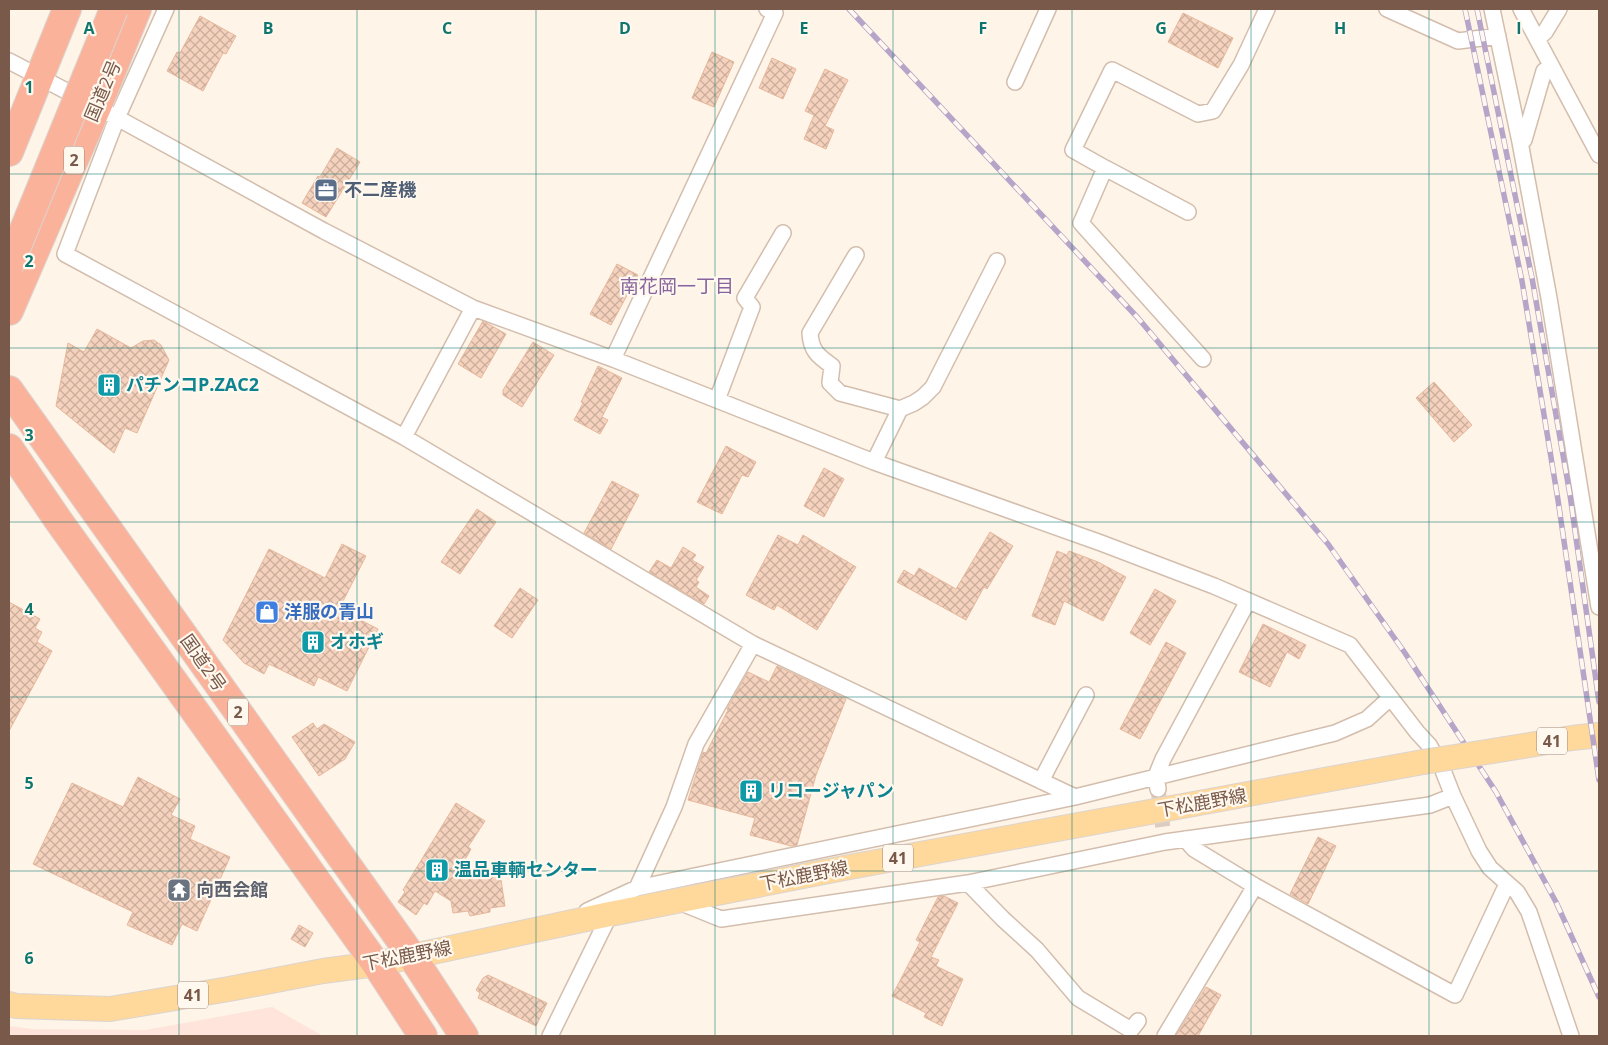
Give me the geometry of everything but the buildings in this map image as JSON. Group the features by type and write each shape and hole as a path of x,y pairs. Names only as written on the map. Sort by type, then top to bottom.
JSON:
{"highway":[{"path":"9,152 67,9"},
{"name":"国道2号","path":"9,266 114,9"},
{"name":"国道2号","path":"9,311 107,112 137,9"},
{"name":"国道2号","path":"9,390 411,955 464,1036"},
{"name":"国道2号","path":"9,448 58,520 376,964 423,1036"},
{"path":"9,471 14,473 58,520"}],"main road":[{"name":"下松鹿野線","path":"9,1004 16,1006 110,1009 229,989 323,971 376,964 610,914 844,868 1423,762 1599,735"}],"street":[{"path":"166,9 107,112 65,254 404,437 754,644 1075,797"},
{"path":"613,359 775,13 767,9"},
{"path":"1015,82 1048,9"},
{"path":"1188,212 1073,150 1112,70 1198,114 1213,111 1241,65 1267,9"},
{"path":"1387,9 1458,41 1498,36"},
{"path":"1492,9 1520,142 1549,298 1599,607"},
{"path":"1522,9 1599,155"},
{"path":"1537,39 1545,32 1559,9"},
{"path":"9,62 107,112 324,231 473,308 613,359 874,462 1102,543 1214,586 1350,645 1429,745 1442,768 1479,850 1490,868 1517,892 1529,912 1571,1036"},
{"path":"1520,142 1524,140 1544,71 1551,66"},
{"path":"1105,168 1081,223 1202,360"},
{"path":"717,400 752,307 745,298 783,233"},
{"path":"856,255 810,333 810,345 819,357 832,366 830,384 840,393 900,409 914,403 933,387 997,261"},
{"path":"404,437 473,308"},
{"path":"874,462 900,409"},
{"path":"1157,782 1162,759 1248,601"},
{"path":"637,888 674,807 696,744 754,644"},
{"path":"1041,781 1086,695"},
{"path":"555,926 637,888 1075,797 1157,782 1335,733 1367,719 1390,698"},
{"path":"678,902 721,919 968,883 1164,836 1185,840 1430,805 1453,796"},
{"path":"1185,840 1194,849 1255,886 1454,995 1507,884"},
{"path":"968,883 1037,950 1078,998 1131,1030 1138,1020"},
{"path":"1165,1036 1255,886"},
{"path":"550,1036 610,914"}],"shaded area":[{"path":"272,1007 323,1036 9,1036 9,1026 32,1029 146,1030"}],"tunnel":[{"path":"1158,789 1163,829"}],"railway":[{"path":"849,9 1138,318 1328,544 1405,653 1496,792 1556,902 1599,997"},
{"path":"1465,9 1522,281 1558,500 1599,780"},
{"path":"1477,9 1532,278 1570,495 1599,702"}],"place":[{"name":"不二産機","path":"326,190"},
{"name":"パチンコP.ZAC2","path":"109,385"},
{"name":"洋服の青山","path":"267,612"},
{"name":"オホギ","path":"313,642"},
{"name":"リコージャパン","path":"751,791"},
{"name":"温品車輌センター","path":"437,870"},
{"name":"向西会館","path":"179,890"}],"district":[{"name":"南花岡一丁目","path":"677,286"}]}
